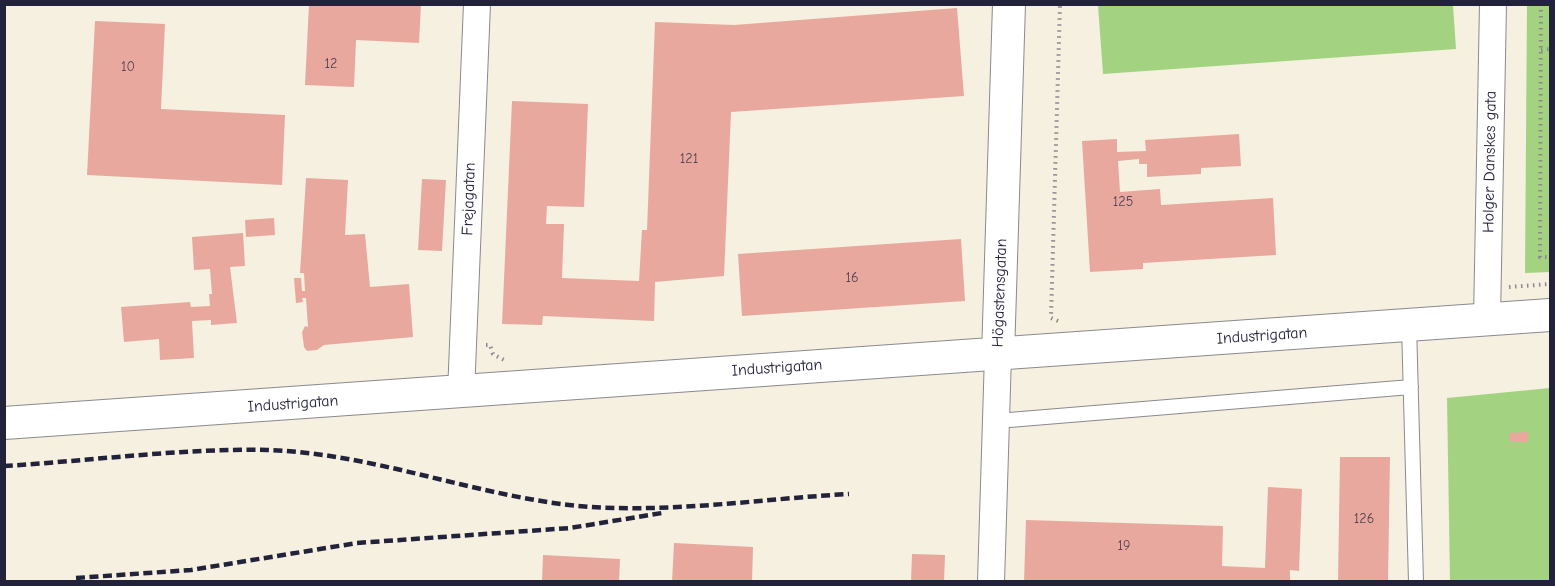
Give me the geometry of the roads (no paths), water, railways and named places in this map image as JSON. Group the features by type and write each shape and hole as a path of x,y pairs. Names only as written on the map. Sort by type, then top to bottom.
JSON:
{"street":[{"name":"Frejagatan","path":"461,393 477,4"},
{"name":"Högastensgatan","path":"991,582 1009,4"},
{"name":"Holger Danskes gata","path":"1486,320 1493,4"},
{"name":"Industrigatan","path":"4,423 461,393 859,362 998,355 1551,315"}],"lane":[{"path":"1408,325 1416,582"},
{"path":"997,421 1411,387"}],"railway":[{"path":"4,466 169,453 267,450 343,458 493,492 569,505 604,508 674,507 849,494"},
{"path":"76,578 191,570 357,543 570,528 662,513"}]}
